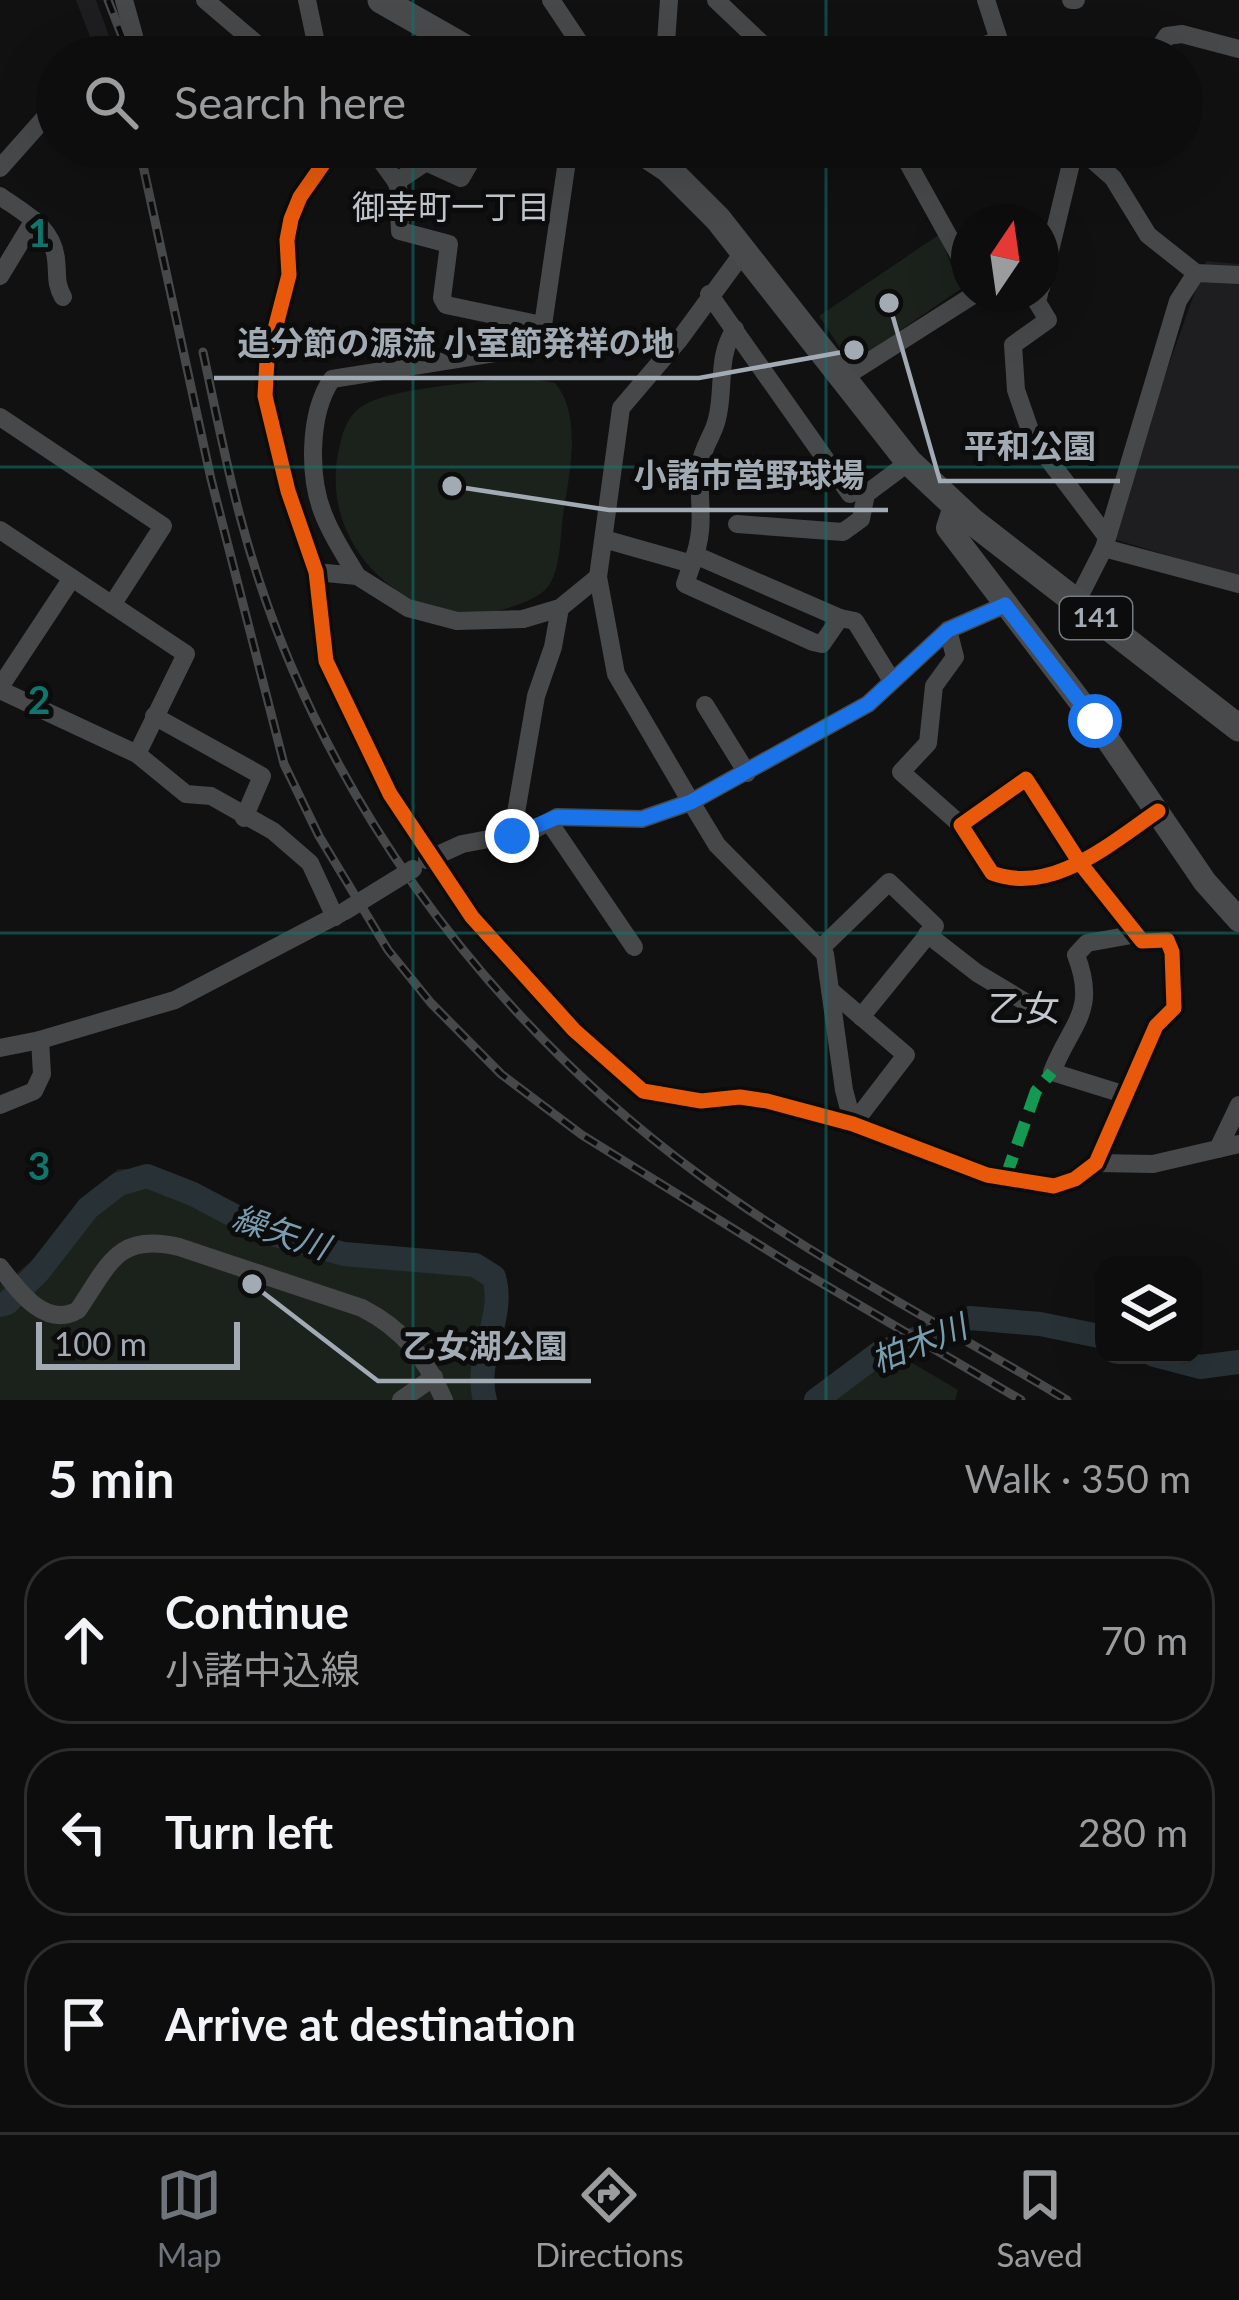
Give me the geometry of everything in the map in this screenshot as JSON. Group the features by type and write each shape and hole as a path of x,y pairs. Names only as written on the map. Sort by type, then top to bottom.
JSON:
{"highway":[{"path":"381,0 444,36"},
{"name":"141","path":"674,168 745,250 908,462 955,506 1239,728"}],"main road":[{"path":"955,506 948,528 1235,907"}],"street":[{"path":"124,0 134,36"},
{"path":"205,0 247,36"},
{"path":"307,0 315,36"},
{"path":"551,0 575,36"},
{"path":"666,36 670,0"},
{"path":"716,0 754,36"},
{"path":"986,0 1000,36"},
{"path":"1203,40 1239,49"},
{"path":"0,168 36,128"},
{"path":"320,168 291,219 286,240 289,275 268,360 265,396 288,491 316,572 326,661 390,794 472,917 574,1030 643,1091 701,1100 767,1101 853,1124 987,1175 1054,1186 1075,1179 1096,1163 1156,1026 1174,1008 1172,952 1167,940 1142,940 1080,862 1026,779 961,825"},
{"path":"385,168 401,198 400,231 448,244 442,298 446,305 542,325"},
{"path":"395,182 417,168"},
{"path":"439,168 461,178 467,168"},
{"path":"357,576 322,514 314,470 315,434 326,387 332,379 540,346 566,168"},
{"path":"911,168 951,240"},
{"path":"1058,204 1069,168"},
{"path":"1101,168 1113,178 1148,235 1196,273 1239,274"},
{"path":"0,196 42,225 56,255 56,284 63,297"},
{"path":"0,276 34,220"},
{"path":"745,250 680,340 621,408 598,577 616,674 691,802 717,845 824,954 853,1124"},
{"path":"1076,603 1106,543 1178,301 1196,273"},
{"path":"709,294 850,494"},
{"path":"843,378 951,309"},
{"path":"1043,312 1048,320 1013,345 1016,390 1033,439 1106,543 1239,584"},
{"path":"736,329 727,341 718,417 700,462 704,523 685,584 822,644 840,618"},
{"path":"0,417 163,526 112,605"},
{"path":"736,524 844,532 861,519 866,494 908,462"},
{"path":"0,530 186,655 137,754"},
{"path":"604,539 694,559 855,621 892,681"},
{"path":"316,572 357,576 408,608 457,621 523,619 560,608 598,577"},
{"path":"72,578 0,688 137,754 186,794 211,796 273,831 310,863 340,914"},
{"path":"0,1048 175,1000 340,914 433,857 474,841 512,836 557,817 642,819 691,802 868,704 948,630 1005,605"},
{"path":"512,836 536,695 553,647 560,608"},
{"path":"948,630 956,658 934,686 928,743 901,772 961,825 992,874 1038,878 1080,862 1158,811"},
{"path":"705,705 747,773"},
{"path":"154,716 262,776 244,818"},
{"path":"549,822 634,947"},
{"path":"820,949 889,882 935,926 861,1018"},
{"path":"927,934 977,973 1028,1003"},
{"path":"1126,1095 1052,1072 1064,1040 1080,1024 1087,982 1076,956 1088,943 1137,934"},
{"path":"830,990 906,1055 853,1124"},
{"path":"0,1105 34,1090 42,1074 40,1040"},
{"path":"1219,1149 1239,1105"},
{"path":"1096,1163 1154,1164 1239,1144"},
{"path":"3,1271 44,1313 69,1316 115,1256 136,1243 153,1240 362,1308 402,1334 434,1377 443,1400"},
{"path":"400,1400 434,1377"}],"shaded area":[{"path":"76,0 96,0 109,36 90,36"},
{"path":"940,234 951,265 951,296 851,364 819,316"},
{"path":"1206,261 1239,264 1239,577 1107,537"},
{"path":"522,377 555,383 569,412 570,465 552,579 545,591 524,602 473,613 440,609 408,597 381,578 359,553 343,523 336,490 338,454 348,422 361,407 393,395"},
{"path":"118,1169 153,1169 276,1227 372,1250 470,1255 498,1267 506,1308 493,1369 495,1400 0,1400 0,1284 48,1245"},
{"path":"882,1345 958,1390 955,1400 804,1400"}],"waterway":[{"name":"繰矢川","path":"0,1305 39,1271 88,1208 119,1184 147,1176 265,1232 344,1254 475,1265 494,1277 496,1308 483,1369 485,1400"},
{"name":"柏木川","path":"816,1400 879,1353 970,1318 1095,1335"},
{"name":"柏木川","path":"1188,1364 1239,1362"}],"railway":[{"path":"108,0 122,36"},
{"path":"144,168 211,479 284,764 319,836 388,950 431,1003 501,1074 582,1135 1021,1400"},
{"path":"203,352 241,520 272,618 312,712 360,802 416,888 479,969 548,1044 622,1113 702,1177 836,1265 1067,1400"}],"marked path":[{"path":"1005,1179 1036,1091 1052,1072"}],"cycle path":[{"path":"320,168 291,219 289,275 267,360 265,396 288,491 316,572 326,661 390,794 472,917 574,1030 643,1091 701,1101 740,1097 767,1101 853,1124 987,1175 1054,1186 1075,1179 1096,1163 1156,1026 1174,1008 1172,952 1167,940 1142,941 1080,862"},
{"path":"1026,779 1080,862 1037,877 992,873 961,825 1026,779"},
{"path":"1080,862 1158,811"}],"place":[{"name":"平和公園","path":"889,303"},
{"name":"追分節の源流 小室節発祥の地","path":"854,350"},
{"name":"小諸市営野球場","path":"452,486"},
{"name":"乙女湖公園","path":"252,1284"}],"district":[{"name":"御幸町一丁目","path":"451,207"},
{"name":"乙女","path":"1024,1008"}],"route":[{"path":"512,836 557,817 642,819 691,802 868,704 948,630 1005,605 1095,721"}]}
